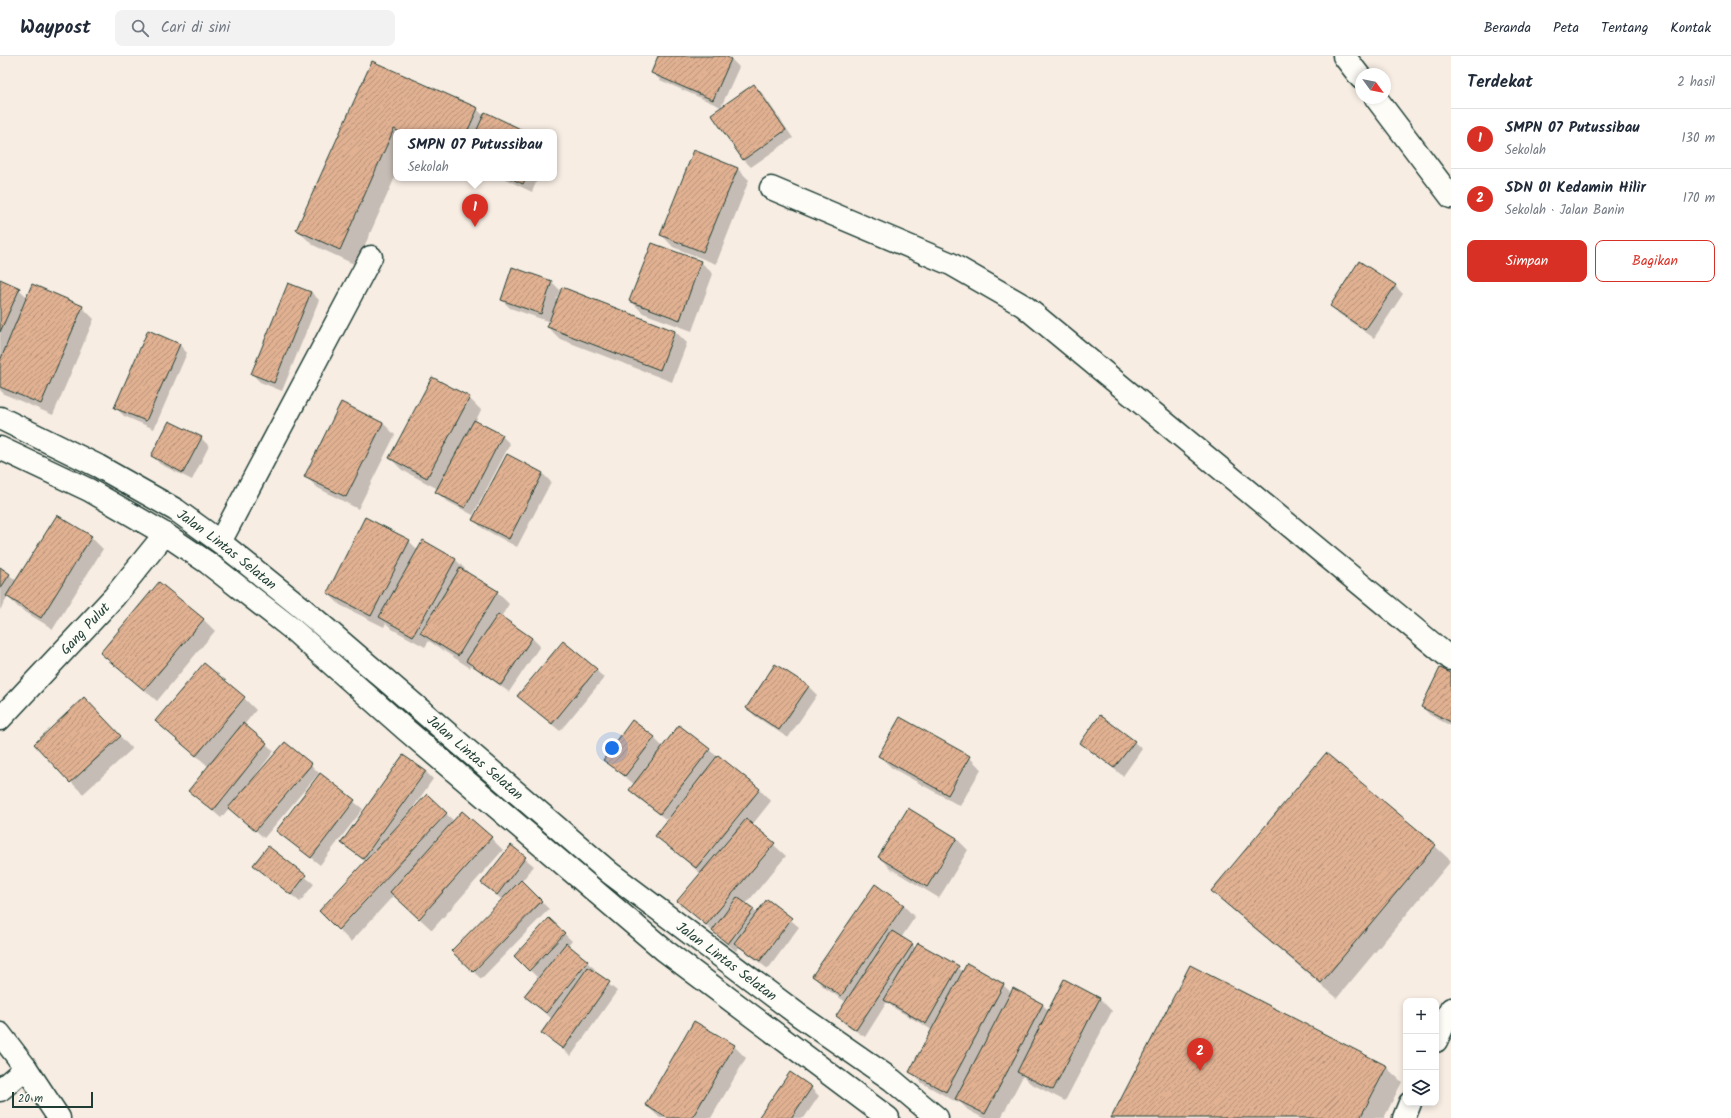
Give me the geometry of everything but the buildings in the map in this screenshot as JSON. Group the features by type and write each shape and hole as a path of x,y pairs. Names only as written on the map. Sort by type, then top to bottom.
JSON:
{"main road":[{"path":"1344,56 1355,70"},
{"path":"1381,104 1451,197"},
{"path":"772,188 951,264 1024,306 1451,659"},
{"path":"220,542 371,257"},
{"name":"Jalan Lintas Selatan","path":"0,418 98,466 176,510 220,542 302,608 610,873 800,1016 892,1080 937,1118"},
{"name":"Jalan Lintas Selatan","path":"0,448 89,490 165,534 208,563 291,628 405,729 594,892 664,950 888,1118"},
{"name":"Gang Pulut","path":"0,719 114,597 165,534"},
{"path":"594,892 610,873"},
{"path":"1439,1035 1451,1009"},
{"path":"0,1034 26,1068 59,1118"},
{"path":"0,1090 26,1068"},
{"path":"1404,1118 1409,1106"}],"place":[{"name":"SMPN 07 Putussibau","path":"475,227"},
{"name":"SDN 01 Kedamin Hilir","path":"1200,1071"}]}
